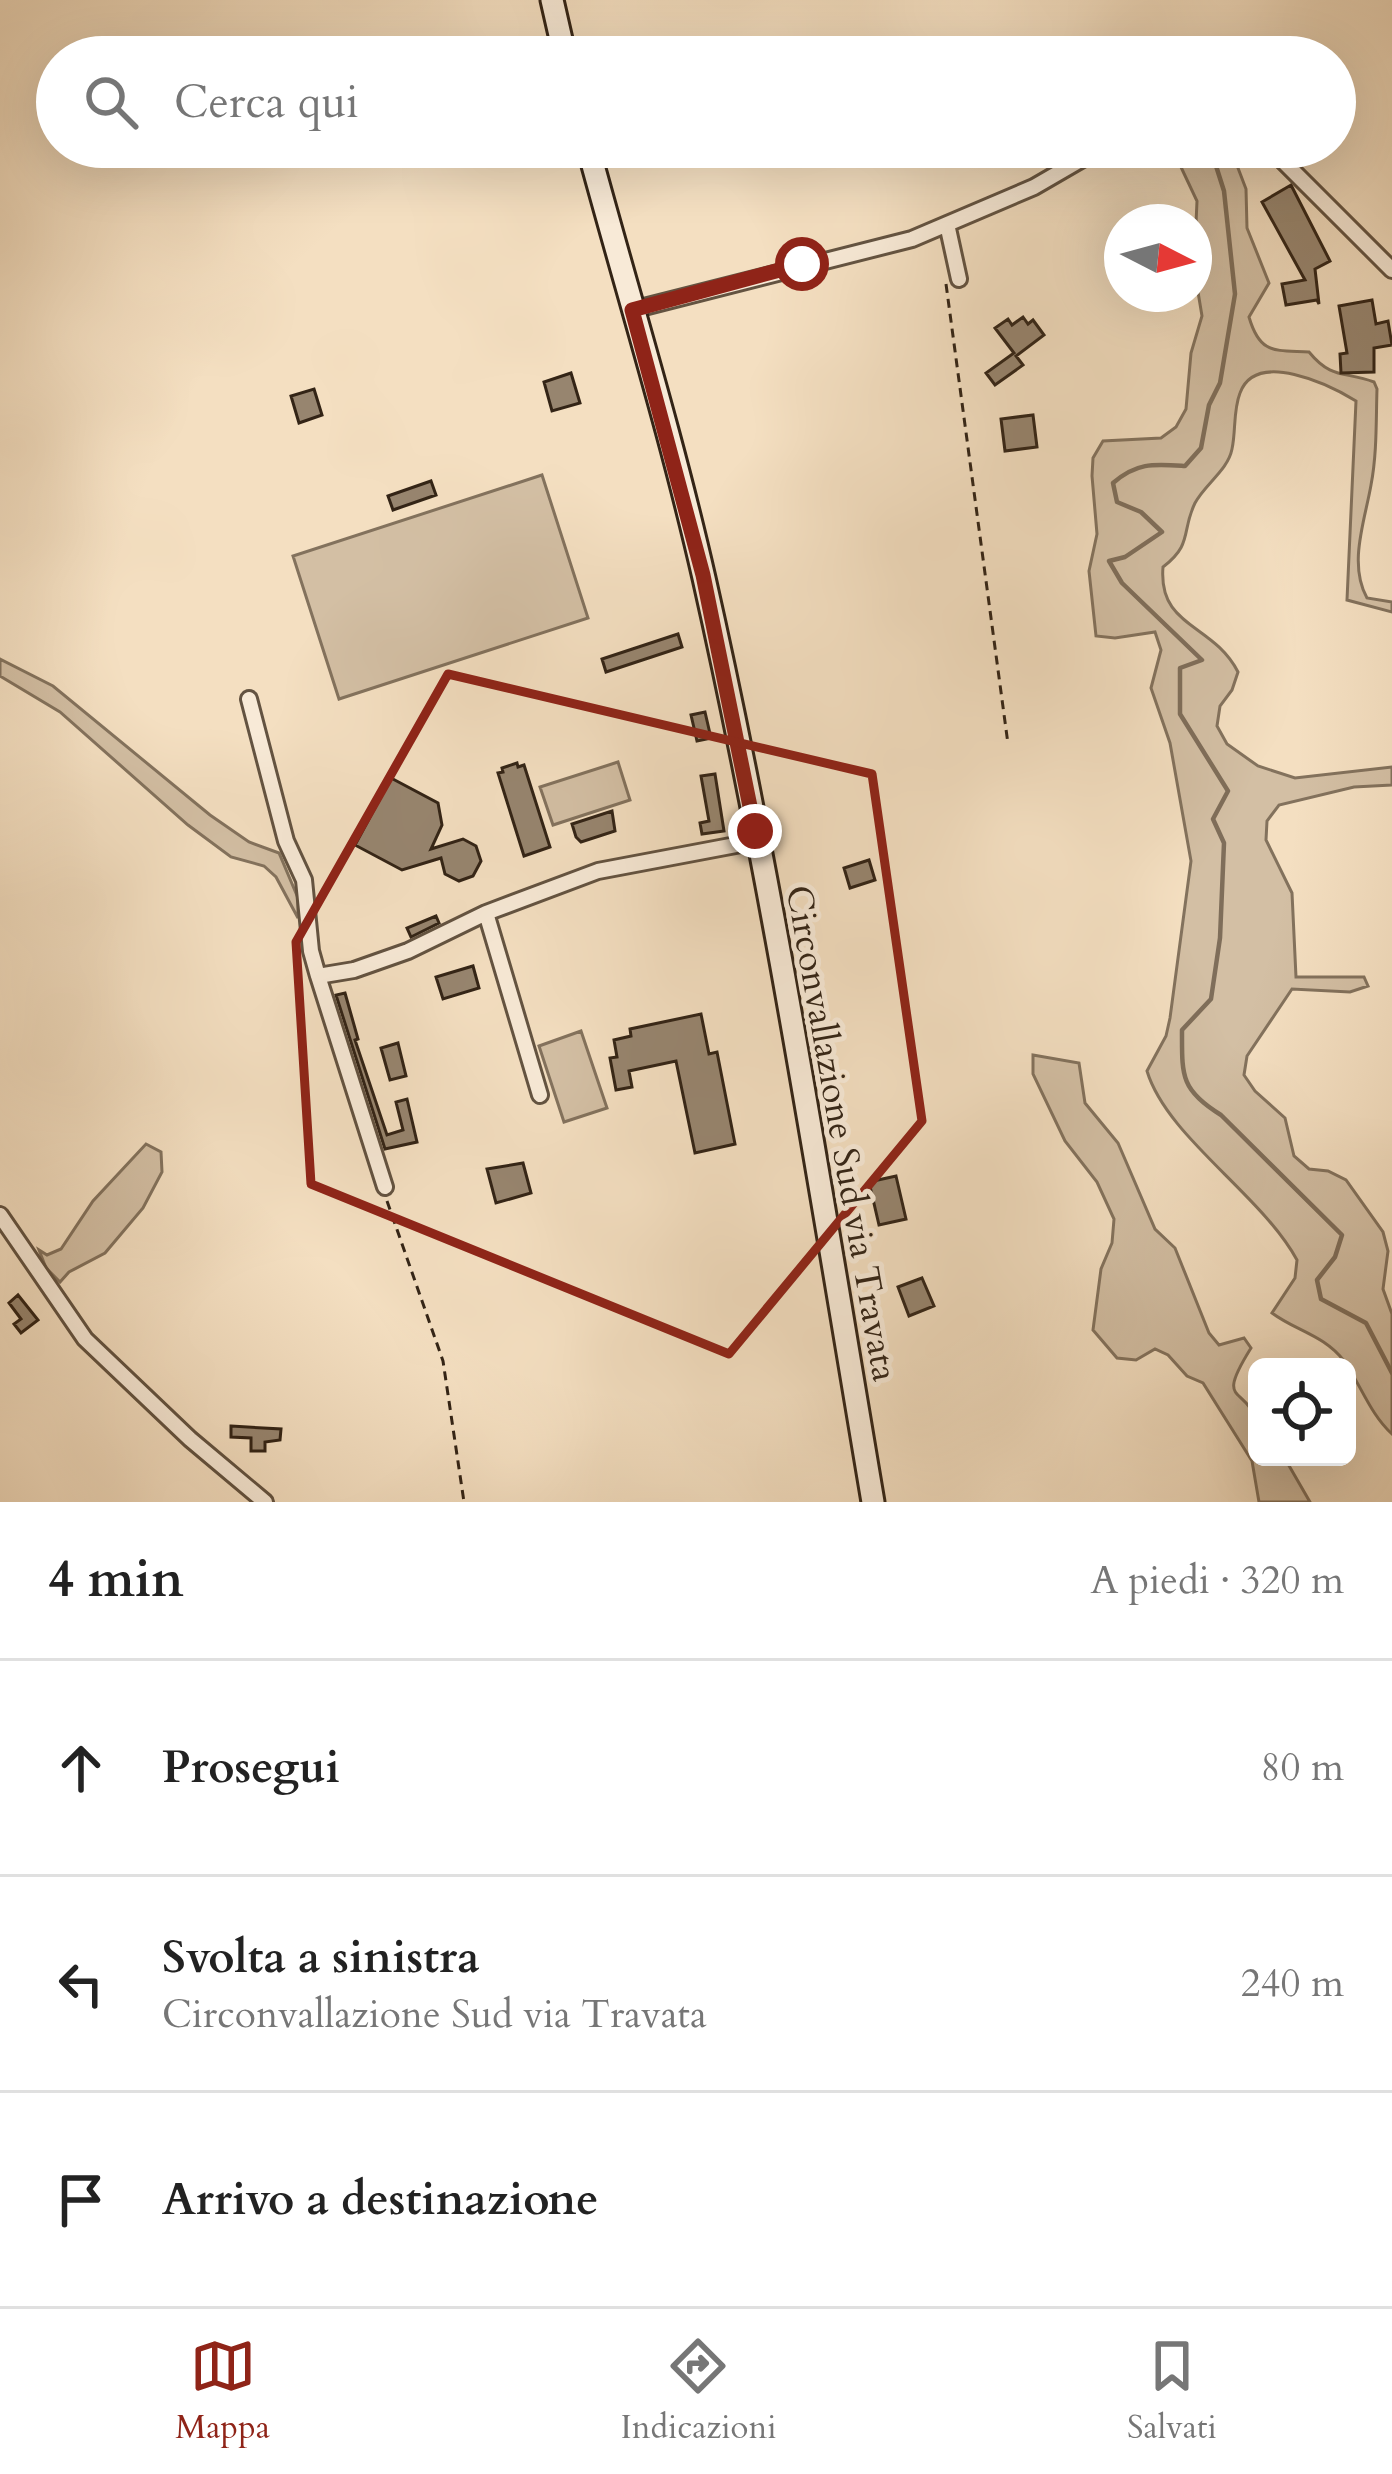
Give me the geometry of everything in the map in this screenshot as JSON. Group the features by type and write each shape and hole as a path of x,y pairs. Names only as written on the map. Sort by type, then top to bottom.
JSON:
{"street":[{"path":"552,0 561,36"},
{"name":"Circonvallazione Sud via Travata","path":"594,168 703,575 757,841 873,1502"},
{"path":"632,310 912,238 1034,187 1067,168"},
{"path":"1290,168 1392,271"},
{"path":"947,224 952,276"},
{"path":"249,699 286,842 304,880 311,951 385,1187"},
{"path":"318,976 354,970 408,951 486,913 598,871 757,841"},
{"path":"486,913 540,1095"},
{"path":"0,1215 85,1339 265,1502"}],"path":[{"path":"952,276 1008,744"},
{"path":"385,1187 443,1361 464,1502"}],"highlighted area":[{"path":"448,674 872,774 922,1121 729,1354 311,1184 296,942"}],"shaded area":[{"path":"1181,168 1238,168 1246,189 1247,228 1269,283 1249,317 1258,338 1270,348 1309,352 1332,371 1374,382 1377,389 1374,461 1359,571 1367,598 1392,602 1392,612 1347,600 1356,401 1294,374 1261,373 1240,393 1230,457 1195,503 1183,544 1163,567 1169,602 1238,672 1220,706 1217,726 1227,744 1258,766 1295,778 1392,767 1392,785 1354,787 1279,805 1267,821 1266,840 1292,893 1296,977 1364,977 1368,986 1350,992 1292,989 1247,1056 1244,1075 1285,1118 1294,1156 1309,1169 1346,1180 1383,1232 1388,1251 1383,1289 1392,1314 1392,1434 1356,1380 1356,1358 1341,1358 1319,1339 1272,1313 1295,1278 1297,1260 1261,1212 1174,1119 1147,1071 1170,1018 1191,861 1170,743 1151,688 1161,650 1155,632 1096,636 1089,571 1097,534 1093,458 1103,441 1161,438 1176,427 1186,409 1191,353 1201,312 1212,312 1212,204 1197,204"},
{"path":"542,475 588,618 339,699 293,556"},
{"path":"0,659 53,686 210,815 249,842 279,853 298,898 298,918 276,877 264,866 231,857 188,825 60,712 0,676"},
{"path":"618,762 630,800 553,825 540,787"},
{"path":"581,1031 607,1108 564,1122 539,1046"},
{"path":"1033,1055 1079,1063 1085,1103 1118,1143 1155,1229 1175,1248 1209,1333 1219,1345 1244,1338 1251,1348 1234,1388 1248,1406 1248,1455 1203,1383 1155,1349 1136,1360 1117,1358 1093,1330 1114,1219 1097,1182 1065,1141 1033,1074"},
{"path":"146,1144 161,1152 162,1172 143,1208 105,1253 60,1282 46,1268 39,1250 47,1255 61,1249 93,1201"},
{"path":"1253,1466 1289,1466 1310,1502 1259,1502"}],"building":[{"path":"1291,185 1330,261 1315,269 1319,304 1317,300 1286,305 1282,284 1305,280 1262,202"},
{"path":"1372,300 1376,324 1388,321 1392,345 1374,348 1374,372 1341,373 1340,354 1347,353 1339,306"},
{"path":"1023,317 1028,324 1033,320 1044,335 1016,356 1023,365 995,385 986,373 1014,353 995,328 1008,319 1012,325"},
{"path":"571,373 580,403 552,411 544,382"},
{"path":"314,389 322,415 299,423 291,396"},
{"path":"1033,415 1037,447 1005,451 1001,419"},
{"path":"431,481 436,495 393,510 388,496"},
{"path":"678,634 682,647 606,672 602,659"},
{"path":"705,712 711,738 697,741 691,715"},
{"path":"517,763 524,765 550,847 524,856 498,773"},
{"path":"715,774 724,831 702,834 700,823 709,821 701,776"},
{"path":"391,778 438,803 442,825 431,849 463,839 476,846 481,861 473,876 459,881 445,874 441,858 402,870 355,845"},
{"path":"612,811 615,831 581,842 576,837 572,824"},
{"path":"869,860 875,880 850,888 844,868"},
{"path":"436,916 439,923 411,937 407,928"},
{"path":"473,966 479,988 443,999 436,977"},
{"path":"345,993 355,1040 387,1135 403,1130 396,1102 407,1099 417,1142 385,1149 336,995"},
{"path":"701,1014 709,1054 717,1052 735,1144 695,1153 676,1061 629,1071 632,1087 616,1090 610,1058 617,1057 614,1040 631,1036 630,1029"},
{"path":"398,1043 406,1076 390,1080 381,1048"},
{"path":"523,1163 531,1193 496,1203 487,1169"},
{"path":"896,1176 906,1219 879,1225 869,1182"},
{"path":"922,1278 934,1306 909,1316 898,1287"},
{"path":"18,1295 38,1320 21,1333 14,1324 21,1319 9,1303"},
{"path":"231,1426 281,1429 280,1440 265,1442 265,1451 251,1451 251,1438 231,1437"}],"waterway":[{"path":"1217,168 1224,191 1235,294 1220,383 1209,405 1201,448 1185,466 1146,466 1113,483 1117,502 1141,512 1162,532 1125,557 1109,561 1122,583 1202,660 1180,668 1180,714 1228,791 1213,819 1224,843 1220,938 1211,999 1182,1030 1186,1080 1198,1098 1342,1235 1335,1257 1317,1280 1321,1299 1366,1323 1392,1373"}],"route":[{"path":"755,831 703,575 632,310 802,264"}]}
